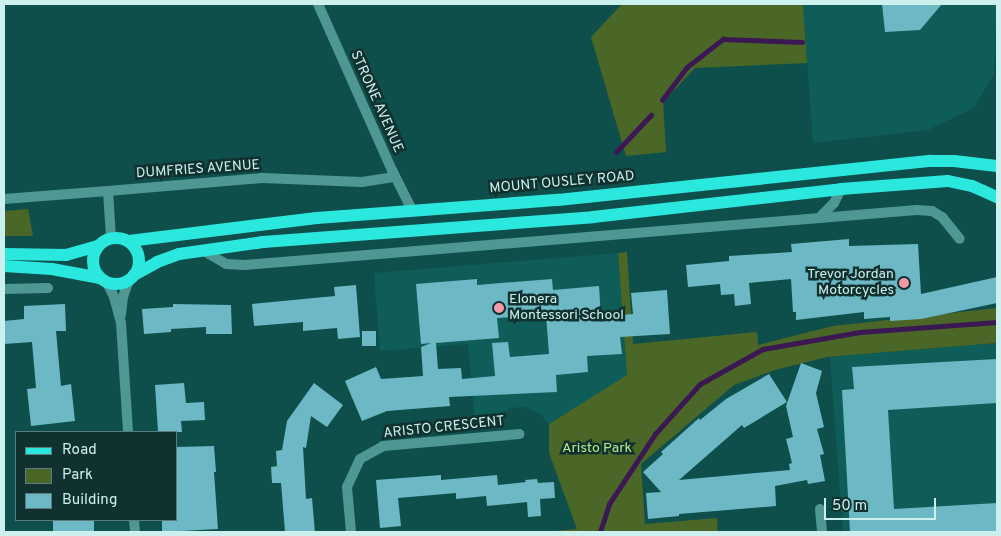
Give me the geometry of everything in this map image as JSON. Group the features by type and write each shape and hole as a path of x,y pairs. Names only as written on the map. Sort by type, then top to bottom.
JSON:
{"main road":[{"name":"MOUNT OUSLEY ROAD","path":"129,242 253,225 412,210 558,200 931,161 954,160 997,166"},
{"path":"4,266 52,269 118,284 168,257 202,250 263,242 593,217 841,188 948,181 972,186 997,197"},
{"path":"4,254 66,255 98,246 111,238 129,242 139,257 139,264 132,277"},
{"path":"98,246 93,260 94,268 103,280"}],"street":[{"name":"STRONE AVENUE","path":"318,4 395,177 412,210"},
{"name":"DUMFRIES AVENUE","path":"4,199 262,178 362,182 395,177"},
{"path":"819,218 834,204 841,188"},
{"path":"108,191 111,238"},
{"path":"202,250 226,264 245,265 926,210 942,217 960,239"},
{"path":"128,431 121,323 123,297 132,277"},
{"path":"103,280 114,297 121,323"},
{"path":"4,289 48,288"},
{"name":"ARISTO CRESCENT","path":"351,532 347,487 360,459 382,446 519,434"},
{"path":"820,509 822,532"}],"shaded area":[{"path":"803,4 997,4 994,74 974,108 928,130 813,143"},
{"name":"Elonera Montessori School","path":"618,253 627,376 549,424 540,414 525,407 510,408 491,421 475,424 468,344 380,351 374,273"},
{"path":"997,343 997,532 843,532 830,357"}],"green space":[{"path":"622,4 803,4 807,63 695,68 663,102 666,152 626,156 591,37"},
{"path":"28,209 33,236 4,236 4,211"},
{"name":"Aristo Park","path":"627,252 633,344 757,332 758,345 833,326 997,308 997,343 827,357 775,370 734,385 641,464 645,524 717,518 718,532 543,532 577,529 549,453 549,424 627,375 618,253"}],"building":[{"path":"882,4 942,4 920,30 885,32"},
{"path":"849,239 849,246 918,244 921,294 997,277 997,303 921,319 890,321 890,317 864,319 864,312 796,320 796,312 793,312 791,279 749,283 751,304 735,306 734,294 721,295 720,284 688,287 686,265 729,261 729,256 792,252 791,244"},
{"path":"477,279 477,285 552,279 553,290 599,286 601,317 633,314 631,293 667,290 670,334 620,337 622,354 587,356 588,372 556,375 557,392 449,397 450,406 387,411 362,421 345,381 376,367 381,379 423,376 421,347 431,343 421,344 416,284","holes":["546,315 549,354 510,357 508,342 492,343 495,376 462,379 461,368 438,369 436,343 499,338 497,318"]},
{"path":"356,285 360,337 338,339 337,328 303,331 303,322 254,326 252,304 335,296 334,287"},
{"path":"65,304 66,331 56,331 61,386 71,384 75,421 31,426 27,389 36,388 32,342 4,344 4,321 24,319 24,306"},
{"path":"173,304 231,305 232,334 206,334 206,327 171,329 171,332 144,334 142,309 173,307"},
{"path":"362,331 376,331 376,346 362,346"},
{"path":"997,359 997,403 888,410 894,509 997,503 997,532 850,532 842,390 854,389 852,367"},
{"path":"801,363 822,371 816,393 824,427 817,429 824,454 820,455 825,481 808,484 807,480 775,486 776,506 679,514 679,516 648,519 646,493 661,492 643,472 663,454 661,452 699,418 700,420 726,399 769,374 787,402 744,428 742,425 679,480 790,470 789,464 792,463 786,439 793,437 786,406"},
{"path":"184,383 186,403 204,402 205,420 181,421 182,432 158,431 155,385"},
{"path":"314,383 343,405 327,427 311,416 306,448 303,447 306,499 312,498 315,532 285,532 281,483 272,483 271,467 277,466 276,451 282,450 287,421"},
{"path":"214,446 218,529 162,532 162,521 178,521 178,447"},
{"path":"441,475 441,480 497,475 498,485 537,479 538,483 554,482 555,498 540,499 541,516 528,517 527,502 487,506 486,496 456,499 456,493 398,498 401,526 380,528 376,480"},
{"path":"53,521 94,521 94,532 53,532"}],"waterway":[{"path":"662,100 687,67 723,39 802,42"},
{"path":"616,152 651,115"},
{"path":"600,532 609,504 655,434 700,384 763,349 860,332 997,322"}],"place":[{"name":"Trevor Jordan Motorcycles","path":"904,283"},
{"name":"Elonera Montessori School","path":"499,308"}]}
